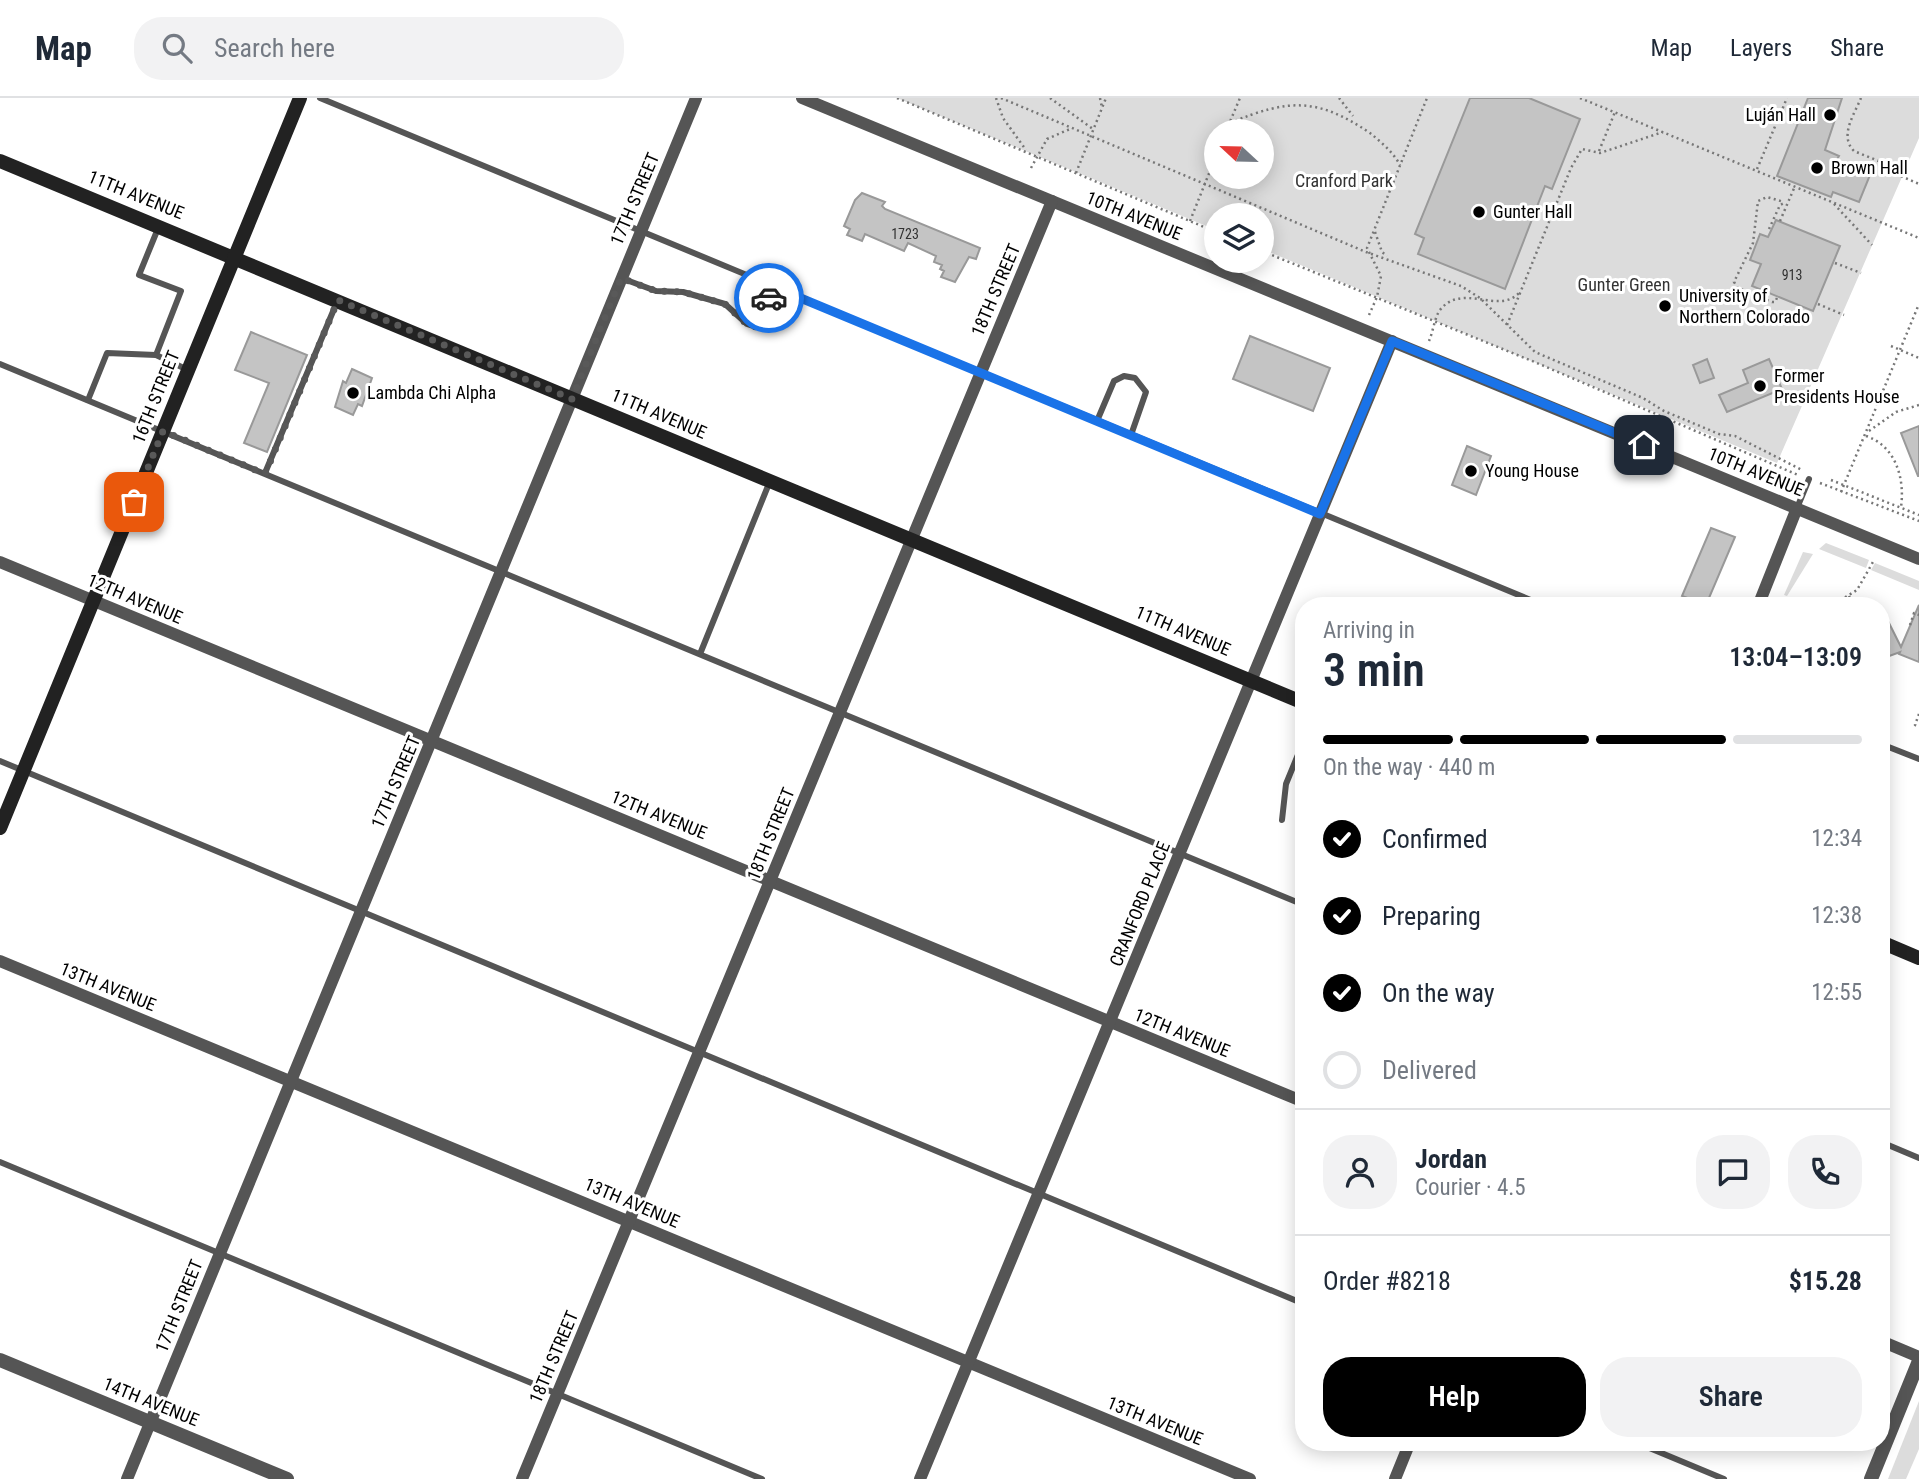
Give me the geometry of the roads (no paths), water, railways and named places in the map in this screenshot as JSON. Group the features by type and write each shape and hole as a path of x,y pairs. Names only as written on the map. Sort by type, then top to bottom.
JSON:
{"main road":[{"name":"16TH STREET","path":"0,828 300,98"},
{"name":"11TH AVENUE","path":"0,161 235,256 1295,699"},
{"path":"1890,946 1919,958"}],"street":[{"name":"17TH STREET","path":"127,1479 696,98"},
{"name":"10TH AVENUE","path":"802,98 1919,559"},
{"name":"18TH STREET","path":"522,1479 1052,201"},
{"name":"CRANFORD PLACE","path":"920,1479 1392,341"},
{"path":"1762,597 1797,508"},
{"name":"12TH AVENUE","path":"0,562 1295,1098"},
{"name":"13TH AVENUE","path":"0,961 1250,1479"},
{"path":"1890,1345 1919,1359 1890,1432"},
{"name":"14TH AVENUE","path":"0,1360 287,1479"},
{"path":"1395,1479 1406,1451"},
{"path":"1871,1479 1882,1451"}],"lane":[{"path":"320,98 1523,597"},
{"path":"156,355 181,291 139,275 159,225"},
{"path":"621,278 656,291 683,292 725,304 747,324 756,327 774,287"},
{"path":"265,474 338,300"},
{"path":"88,400 107,353 156,355 188,370"},
{"path":"0,364 1295,901"},
{"path":"1097,421 1114,381 1124,376 1135,378 1146,392 1130,435"},
{"path":"1797,508 1809,479"},
{"path":"700,654 770,481"},
{"path":"1890,748 1919,759"},
{"path":"0,761 1295,1300"},
{"path":"1282,820 1286,784 1295,762"},
{"path":"1890,1146 1919,1158"},
{"path":"0,1162 762,1479"},
{"path":"1657,1451 1724,1479"}],"place":[{"name":"Luján Hall","path":"1830,115"},
{"name":"Brown Hall","path":"1817,168"},
{"name":"Gunter Hall","path":"1479,212"},
{"name":"University of Northern Colorado","path":"1665,306"},
{"name":"Former Presidents House","path":"1760,386"},
{"name":"Lambda Chi Alpha","path":"353,393"},
{"name":"Young House","path":"1471,471"}],"park label":[{"name":"Cranford Park","path":"1344,181"},
{"name":"Gunter Green","path":"1624,285"}]}
